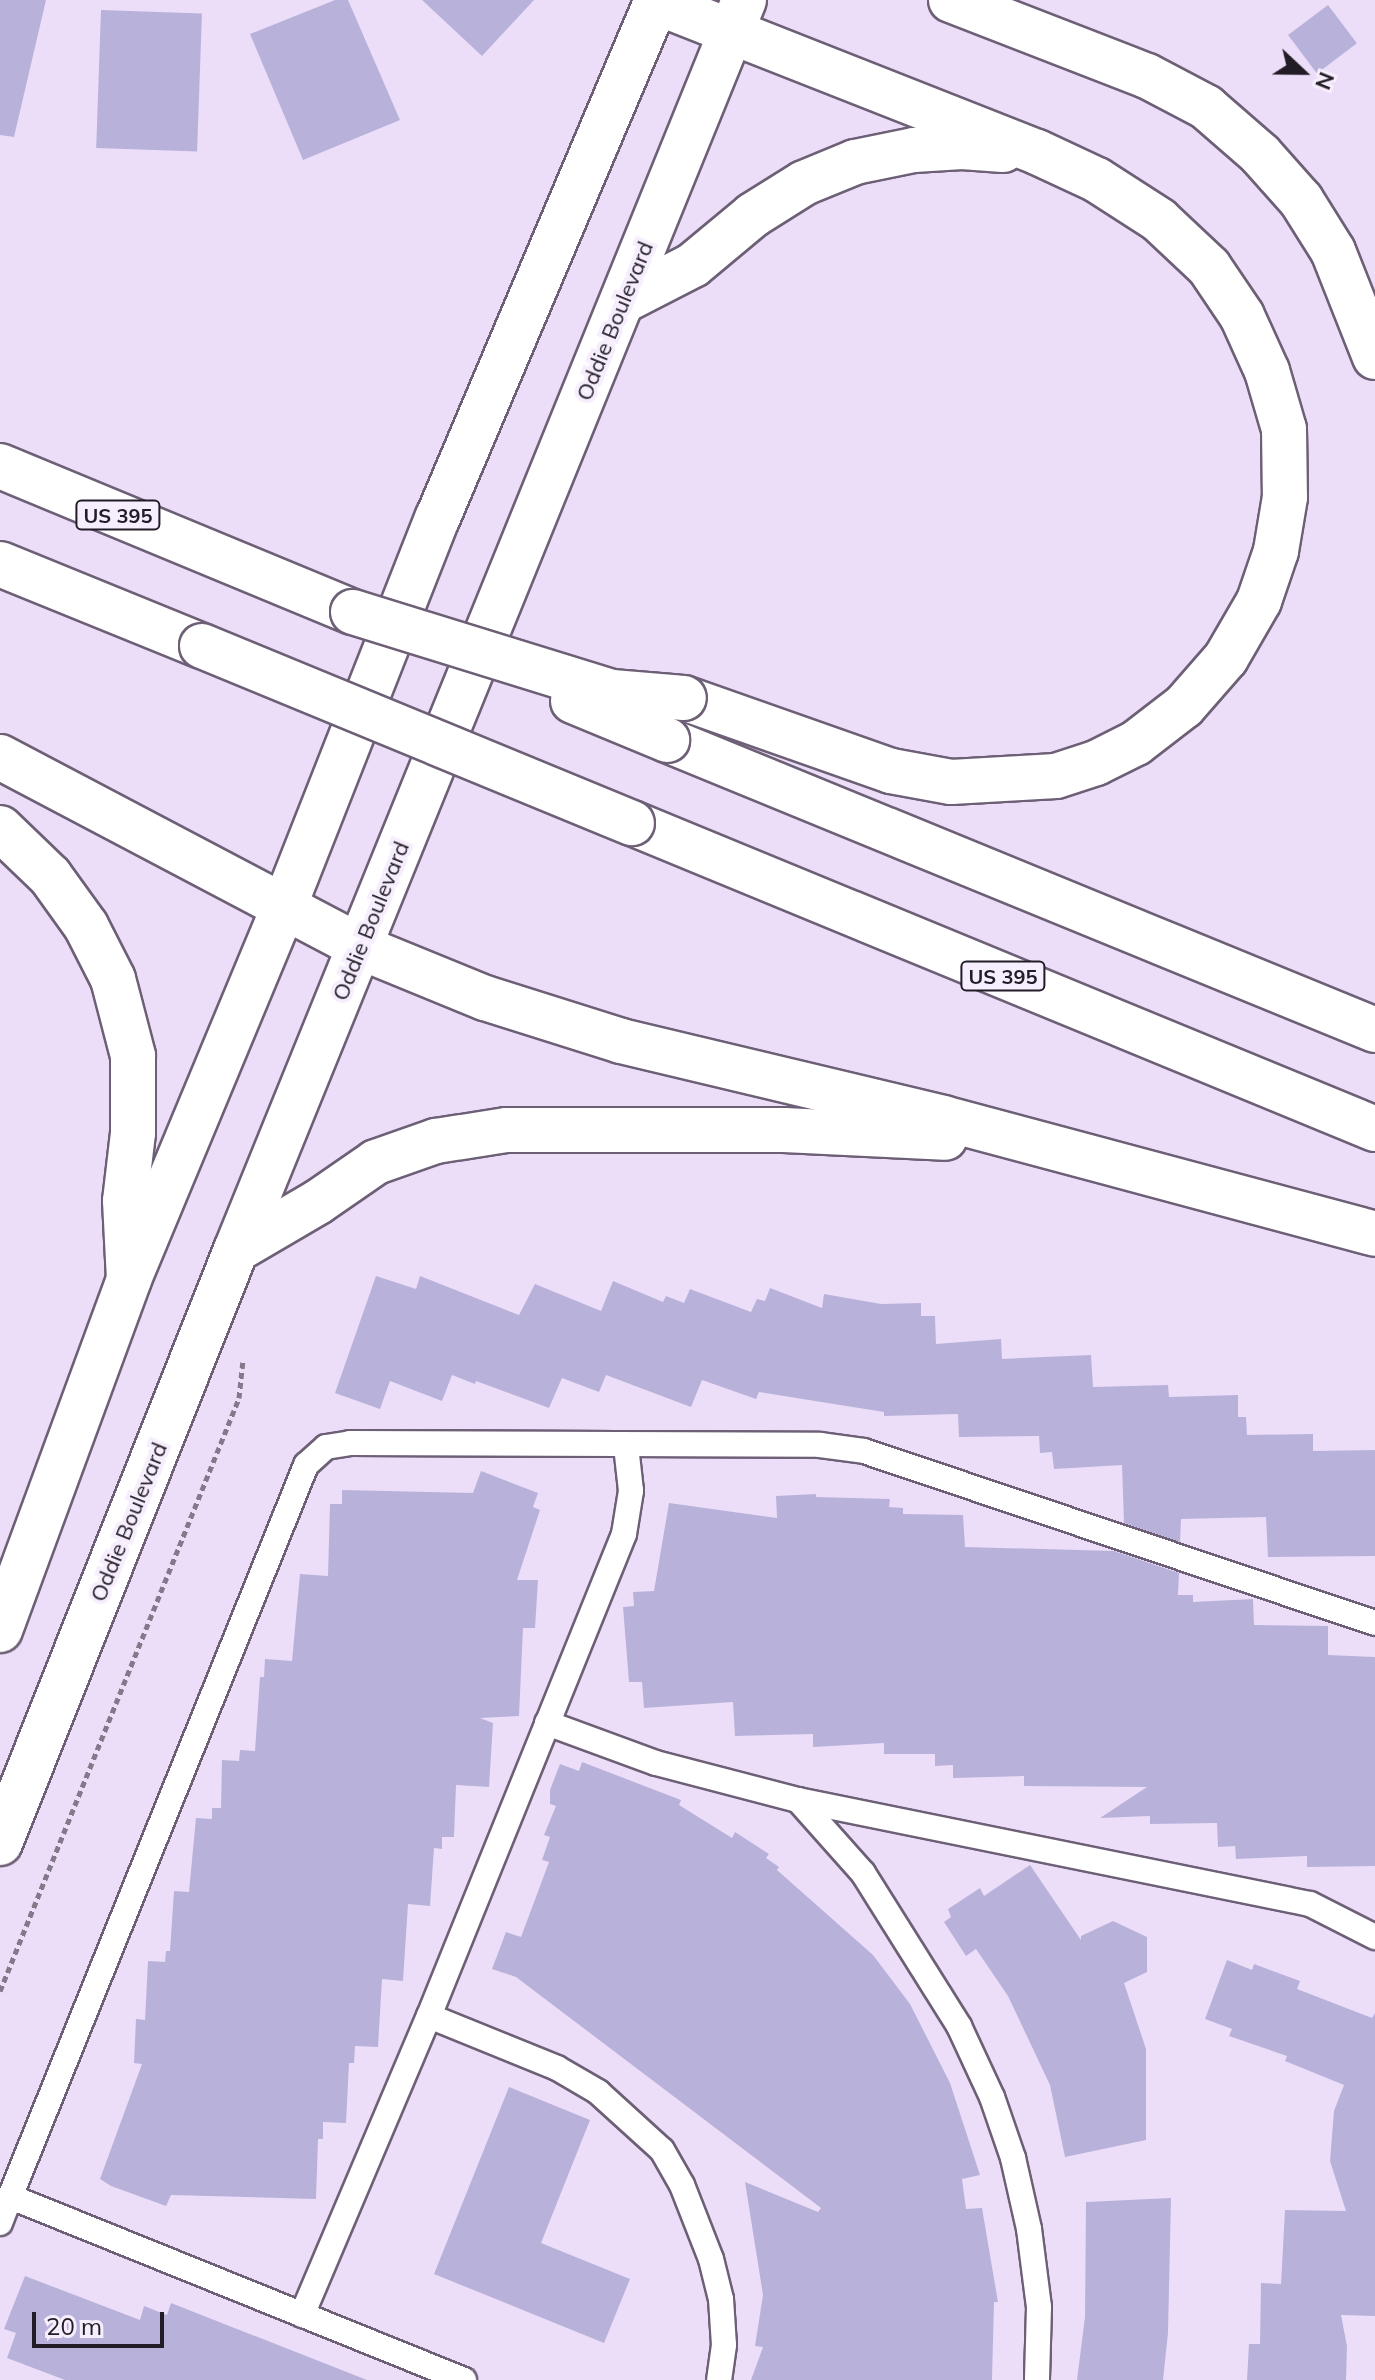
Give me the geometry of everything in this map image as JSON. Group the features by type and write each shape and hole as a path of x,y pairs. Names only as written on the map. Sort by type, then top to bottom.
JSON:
{"main road":[{"path":"951,0 1147,76 1206,107 1260,154 1301,200 1333,251 1375,357"},
{"path":"0,1630 129,1279 284,907 438,517 656,1 738,16 1097,180 1159,220 1199,258 1242,316 1267,371 1284,429 1285,497 1276,551 1259,601 1226,658 1184,706 1136,743 1096,763 1056,776 951,782 891,771 684,698 612,692 353,612"},
{"name":"Oddie Boulevard","path":"0,1843 236,1250 738,16"},
{"path":"625,300 693,265 753,215 804,183 855,162 933,149 1037,152"},
{"name":"US 395","path":"0,466 1375,1030"},
{"name":"US 395","path":"0,564 1375,1129"},
{"path":"0,757 360,947 485,998 621,1041 1023,1139 1375,1234"},
{"path":"0,828 50,876 86,926 113,979 133,1056 133,1133 125,1201 129,1279"},
{"path":"236,1250 318,1202 376,1162 436,1141 506,1130 784,1130 930,1138 1023,1139"}],"lane":[{"path":"0,2223 306,1465 326,1447 350,1443 820,1445 864,1451 1375,1623"},
{"path":"302,2315 429,2016 624,1534 631,1491 626,1446"},
{"path":"547,1723 656,1763 798,1800 1310,1904 1375,1937"},
{"path":"798,1800 863,1873 959,2026 992,2097 1013,2158 1029,2229 1039,2307 1037,2380"},
{"path":"429,2016 510,2047 598,2092 662,2150 700,2223 715,2273 721,2299 724,2345 719,2380"},
{"path":"10,2197 464,2380"}],"path":[{"path":"0,1991 239,1398 244,1360 209,1318"}],"building":[{"path":"0,0 46,0 14,137 0,135"},
{"path":"335,0 348,0 400,120 303,160 250,34"},
{"path":"422,0 534,0 482,56"},
{"path":"1328,5 1357,43 1317,73 1288,35"},
{"path":"101,10 202,14 197,151 96,148"},
{"path":"376,1276 416,1289 420,1276 519,1315 535,1284 601,1311 613,1281 663,1302 666,1296 684,1303 690,1289 751,1312 757,1299 765,1301 770,1288 822,1308 824,1294 881,1304 921,1303 921,1316 935,1316 936,1344 1001,1339 1002,1359 1091,1355 1093,1387 1168,1385 1169,1397 1238,1395 1238,1417 1246,1417 1247,1435 1313,1434 1313,1451 1375,1450 1375,1556 1268,1557 1266,1517 1181,1519 1180,1542 1124,1523 1122,1465 1054,1469 1052,1452 1040,1453 1039,1436 959,1437 958,1414 884,1416 884,1412 759,1392 756,1399 702,1380 691,1407 606,1375 599,1392 562,1378 549,1408 452,1375 442,1401 390,1381 380,1409 335,1393"},
{"path":"481,1471 538,1493 533,1507 540,1510 517,1580 538,1580 535,1628 523,1628 519,1716 480,1718 493,1723 489,1787 456,1785 454,1837 442,1837 442,1849 434,1848 430,1906 408,1904 403,1981 382,1979 378,2047 355,2046 354,2063 349,2063 346,2123 323,2122 323,2139 318,2139 316,2199 171,2195 166,2206 111,2186 100,2179 142,2064 134,2063 136,2019 145,2020 148,1961 165,1962 166,1951 170,1951 174,1891 189,1892 196,1818 212,1819 212,1808 221,1808 222,1760 239,1761 240,1750 255,1751 260,1677 264,1677 265,1659 292,1661 300,1574 328,1576 330,1504 342,1504 342,1490 473,1493"},
{"path":"816,1494 816,1497 890,1499 889,1507 903,1508 903,1514 963,1515 965,1547 1114,1551 1179,1573 1178,1595 1193,1595 1193,1602 1253,1599 1254,1625 1328,1626 1328,1655 1375,1657 1375,1866 1307,1867 1307,1856 1236,1859 1235,1846 1218,1847 1217,1823 1150,1824 1150,1816 1100,1818 1147,1787 1024,1786 1024,1776 953,1778 953,1765 935,1766 935,1754 884,1754 884,1743 813,1747 813,1734 735,1736 733,1702 644,1708 642,1682 629,1682 623,1607 634,1606 633,1592 654,1591 669,1503 777,1518 776,1496"},
{"path":"582,1762 681,1800 679,1805 732,1838 735,1832 769,1854 766,1858 779,1867 777,1870 873,1955 910,2004 950,2083 980,2175 962,2179 966,2209 982,2208 998,2302 994,2302 992,2380 751,2380 763,2347 755,2346 763,2295 745,2182 818,2212 821,2208 516,1977 492,1969 506,1932 521,1937 549,1862 542,1860 550,1837 544,1835 556,1806 550,1804 550,1790 560,1764 579,1771"},
{"path":"1030,1865 1081,1940 1081,1936 1113,1921 1147,1937 1147,1972 1124,1983 1146,2049 1146,2140 1065,2157 1050,2085 1008,1996 976,1949 966,1956 944,1922 951,1917 948,1909 980,1888 984,1896"},
{"path":"1227,1960 1252,1970 1254,1964 1300,1981 1297,1989 1372,2018 1375,2013 1375,2316 1341,2315 1347,2346 1346,2380 1247,2380 1249,2344 1260,2344 1261,2283 1281,2284 1285,2210 1346,2211 1330,2161 1334,2111 1344,2085 1285,2061 1287,2056 1229,2036 1232,2029 1205,2019"},
{"path":"509,2087 590,2120 541,2243 630,2279 604,2343 434,2274"},
{"path":"1171,2198 1168,2333 1163,2380 1077,2380 1085,2317 1086,2202"},
{"path":"25,2276 140,2320 144,2306 167,2315 171,2303 367,2380 65,2380 7,2358 16,2333 4,2329"}]}
